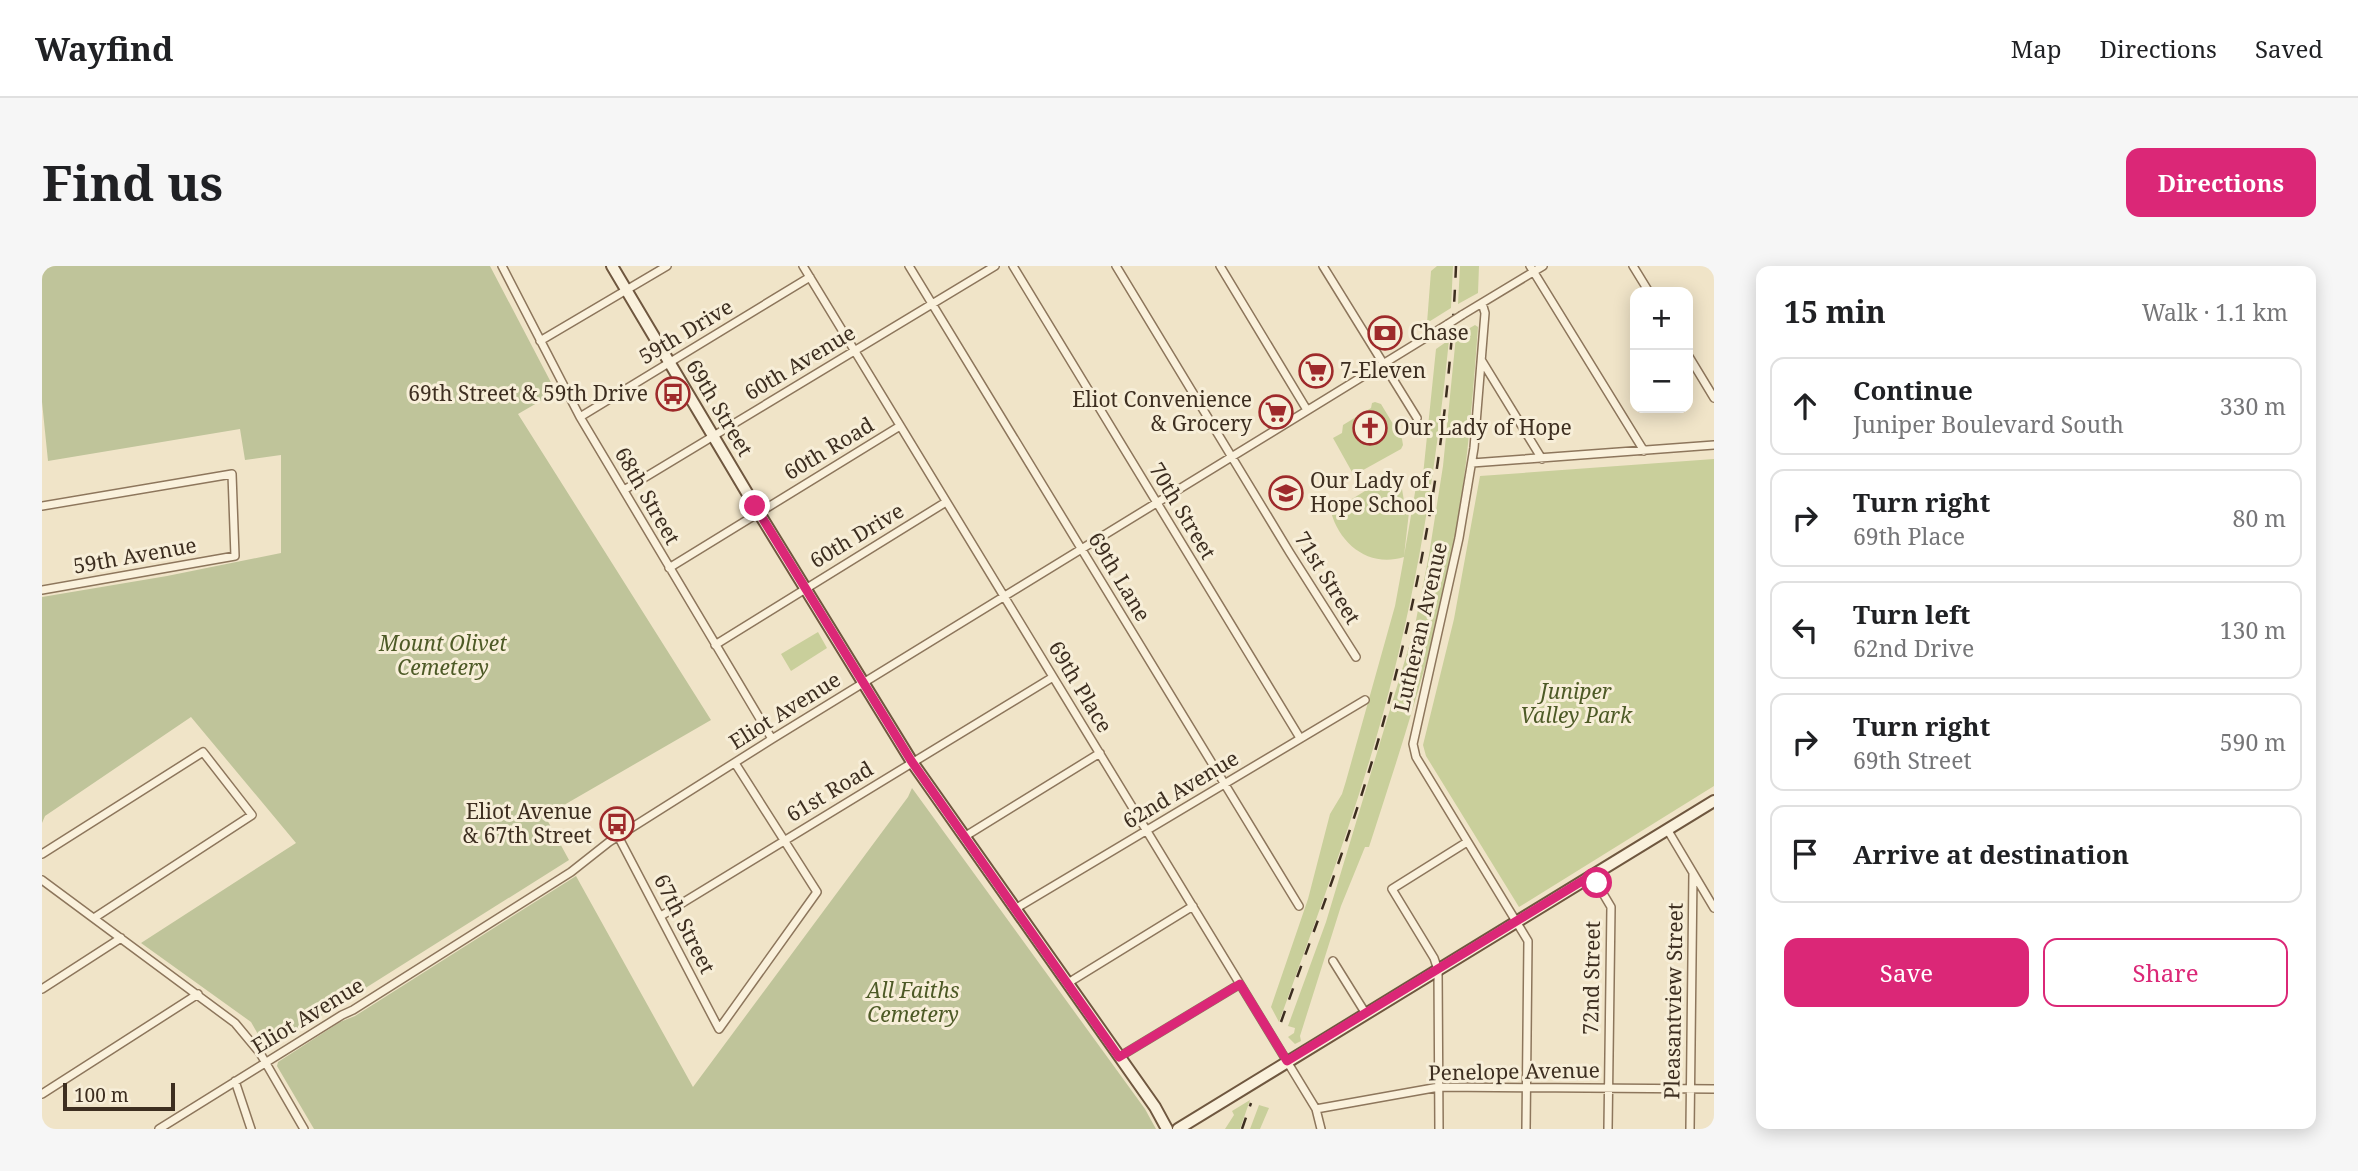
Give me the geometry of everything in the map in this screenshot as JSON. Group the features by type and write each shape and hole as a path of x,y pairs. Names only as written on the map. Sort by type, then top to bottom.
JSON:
{"main road":[{"name":"69th Street","path":"612,266 912,762 1155,1107 1167,1129"},
{"path":"1178,1129 1714,801"}],"street":[{"name":"68th Street","path":"501,266 580,416 772,739"},
{"path":"540,341 667,266"},
{"name":"69th Place","path":"803,266 1316,1109 1321,1129"},
{"name":"69th Lane","path":"909,266 1299,906"},
{"name":"60th Avenue","path":"624,491 995,266"},
{"name":"70th Street","path":"1013,266 1300,738"},
{"name":"71st Street","path":"1116,266 1356,657"},
{"path":"1220,266 1307,410"},
{"path":"1323,266 1417,418"},
{"name":"Eliot Avenue","path":"161,1128 560,879 618,836 772,739 1482,303 1532,269 1543,266"},
{"path":"1633,266 1646,287"},
{"path":"1532,269 1644,451"},
{"name":"59th Drive","path":"580,416 810,278"},
{"name":"Lutheran Avenue","path":"1467,842 1413,750 1413,737 1454,567 1472,463 1485,313 1482,303"},
{"path":"1482,360 1542,458"},
{"path":"1693,363 1714,398"},
{"name":"60th Road","path":"669,568 900,426"},
{"path":"1472,463 1714,445"},
{"name":"59th Avenue","path":"42,506 232,474 235,556 42,590"},
{"name":"60th Drive","path":"715,645 946,502"},
{"name":"61st Road","path":"661,916 1053,677"},
{"name":"62nd Avenue","path":"1015,909 1365,700"},
{"path":"42,854 203,752 252,815 94,918"},
{"path":"964,837 1100,753"},
{"path":"735,763 784,841"},
{"path":"1667,830 1714,908"},
{"name":"67th Street","path":"618,836 719,1029 817,892 784,841"},
{"path":"1438,1129 1438,970 1434,958 1392,889 1467,842 1528,941 1527,1129"},
{"name":"Pleasantview Street","path":"1690,1129 1693,873"},
{"name":"72nd Street","path":"1592,875 1611,907 1608,1129"},
{"path":"42,881 236,1023 265,1062 304,1129"},
{"path":"1068,983 1193,906"},
{"path":"42,989 121,938"},
{"path":"1333,961 1366,1014"},
{"path":"1119,1057 1240,984"},
{"path":"42,1094 198,993"},
{"path":"235,1082 251,1129"},
{"name":"Penelope Avenue","path":"1316,1109 1439,1087 1714,1090"}],"green space":[{"name":"Mount Olivet Cemetery","path":"42,266 490,266 556,392 518,414 711,720 545,816 569,860 267,1050 251,1022 141,943 296,843 191,717 45,816 42,823 42,597 281,553 281,455 245,460 240,429 48,461 42,402"},
{"path":"1437,266 1453,266 1451,308 1427,323 1431,271"},
{"path":"1460,266 1479,266 1478,293 1458,304"},
{"path":"1475,325 1478,327 1464,477 1456,536 1433,636 1369,847 1365,847 1341,906 1300,1036 1301,1041 1295,1044 1288,1037 1294,1033 1295,1028 1288,1026 1326,922 1414,630 1443,466 1456,336"},
{"path":"1449,340 1426,519 1399,651 1377,736 1351,819 1279,1022 1271,1007 1308,899 1330,814 1346,781 1395,606 1404,557 1380,559 1358,551 1341,534 1331,512 1373,486 1380,489 1396,485 1402,489 1405,507 1409,512 1404,556 1418,475 1423,475 1436,349"},
{"path":"1375,402 1381,404 1403,445 1401,449 1356,474 1352,472 1333,438 1342,433 1343,425 1371,408"},
{"name":"Juniper Valley Park","path":"1714,459 1714,786 1519,907 1426,756 1423,745 1454,619 1480,476"},
{"path":"818,632 827,648 791,671 781,654"},
{"name":"All Faiths Cemetery","path":"912,788 1145,1109 1156,1129 314,1129 277,1066 278,1062 340,1022 355,1016 576,876 693,1087"},
{"path":"1250,1100 1240,1129 1225,1129 1234,1115 1232,1111"},
{"path":"1259,1105 1269,1108 1260,1129 1250,1129"}],"railway":[{"path":"1281,1022 1365,785 1402,651 1425,542 1442,432 1456,266"},
{"path":"1242,1129 1251,1103"}],"place":[{"name":"Chase","path":"1385,333"},
{"name":"7-Eleven","path":"1316,371"},
{"name":"69th Street & 59th Drive","path":"673,394"},
{"name":"Eliot Convenience & Grocery","path":"1276,412"},
{"name":"Our Lady of Hope","path":"1370,428"},
{"name":"Our Lady of Hope School","path":"1286,493"},
{"name":"Eliot Avenue & 67th Street","path":"617,824"}],"route":[{"path":"755,506 912,762 1119,1057 1240,984 1287,1061 1592,875 1597,883"}]}
